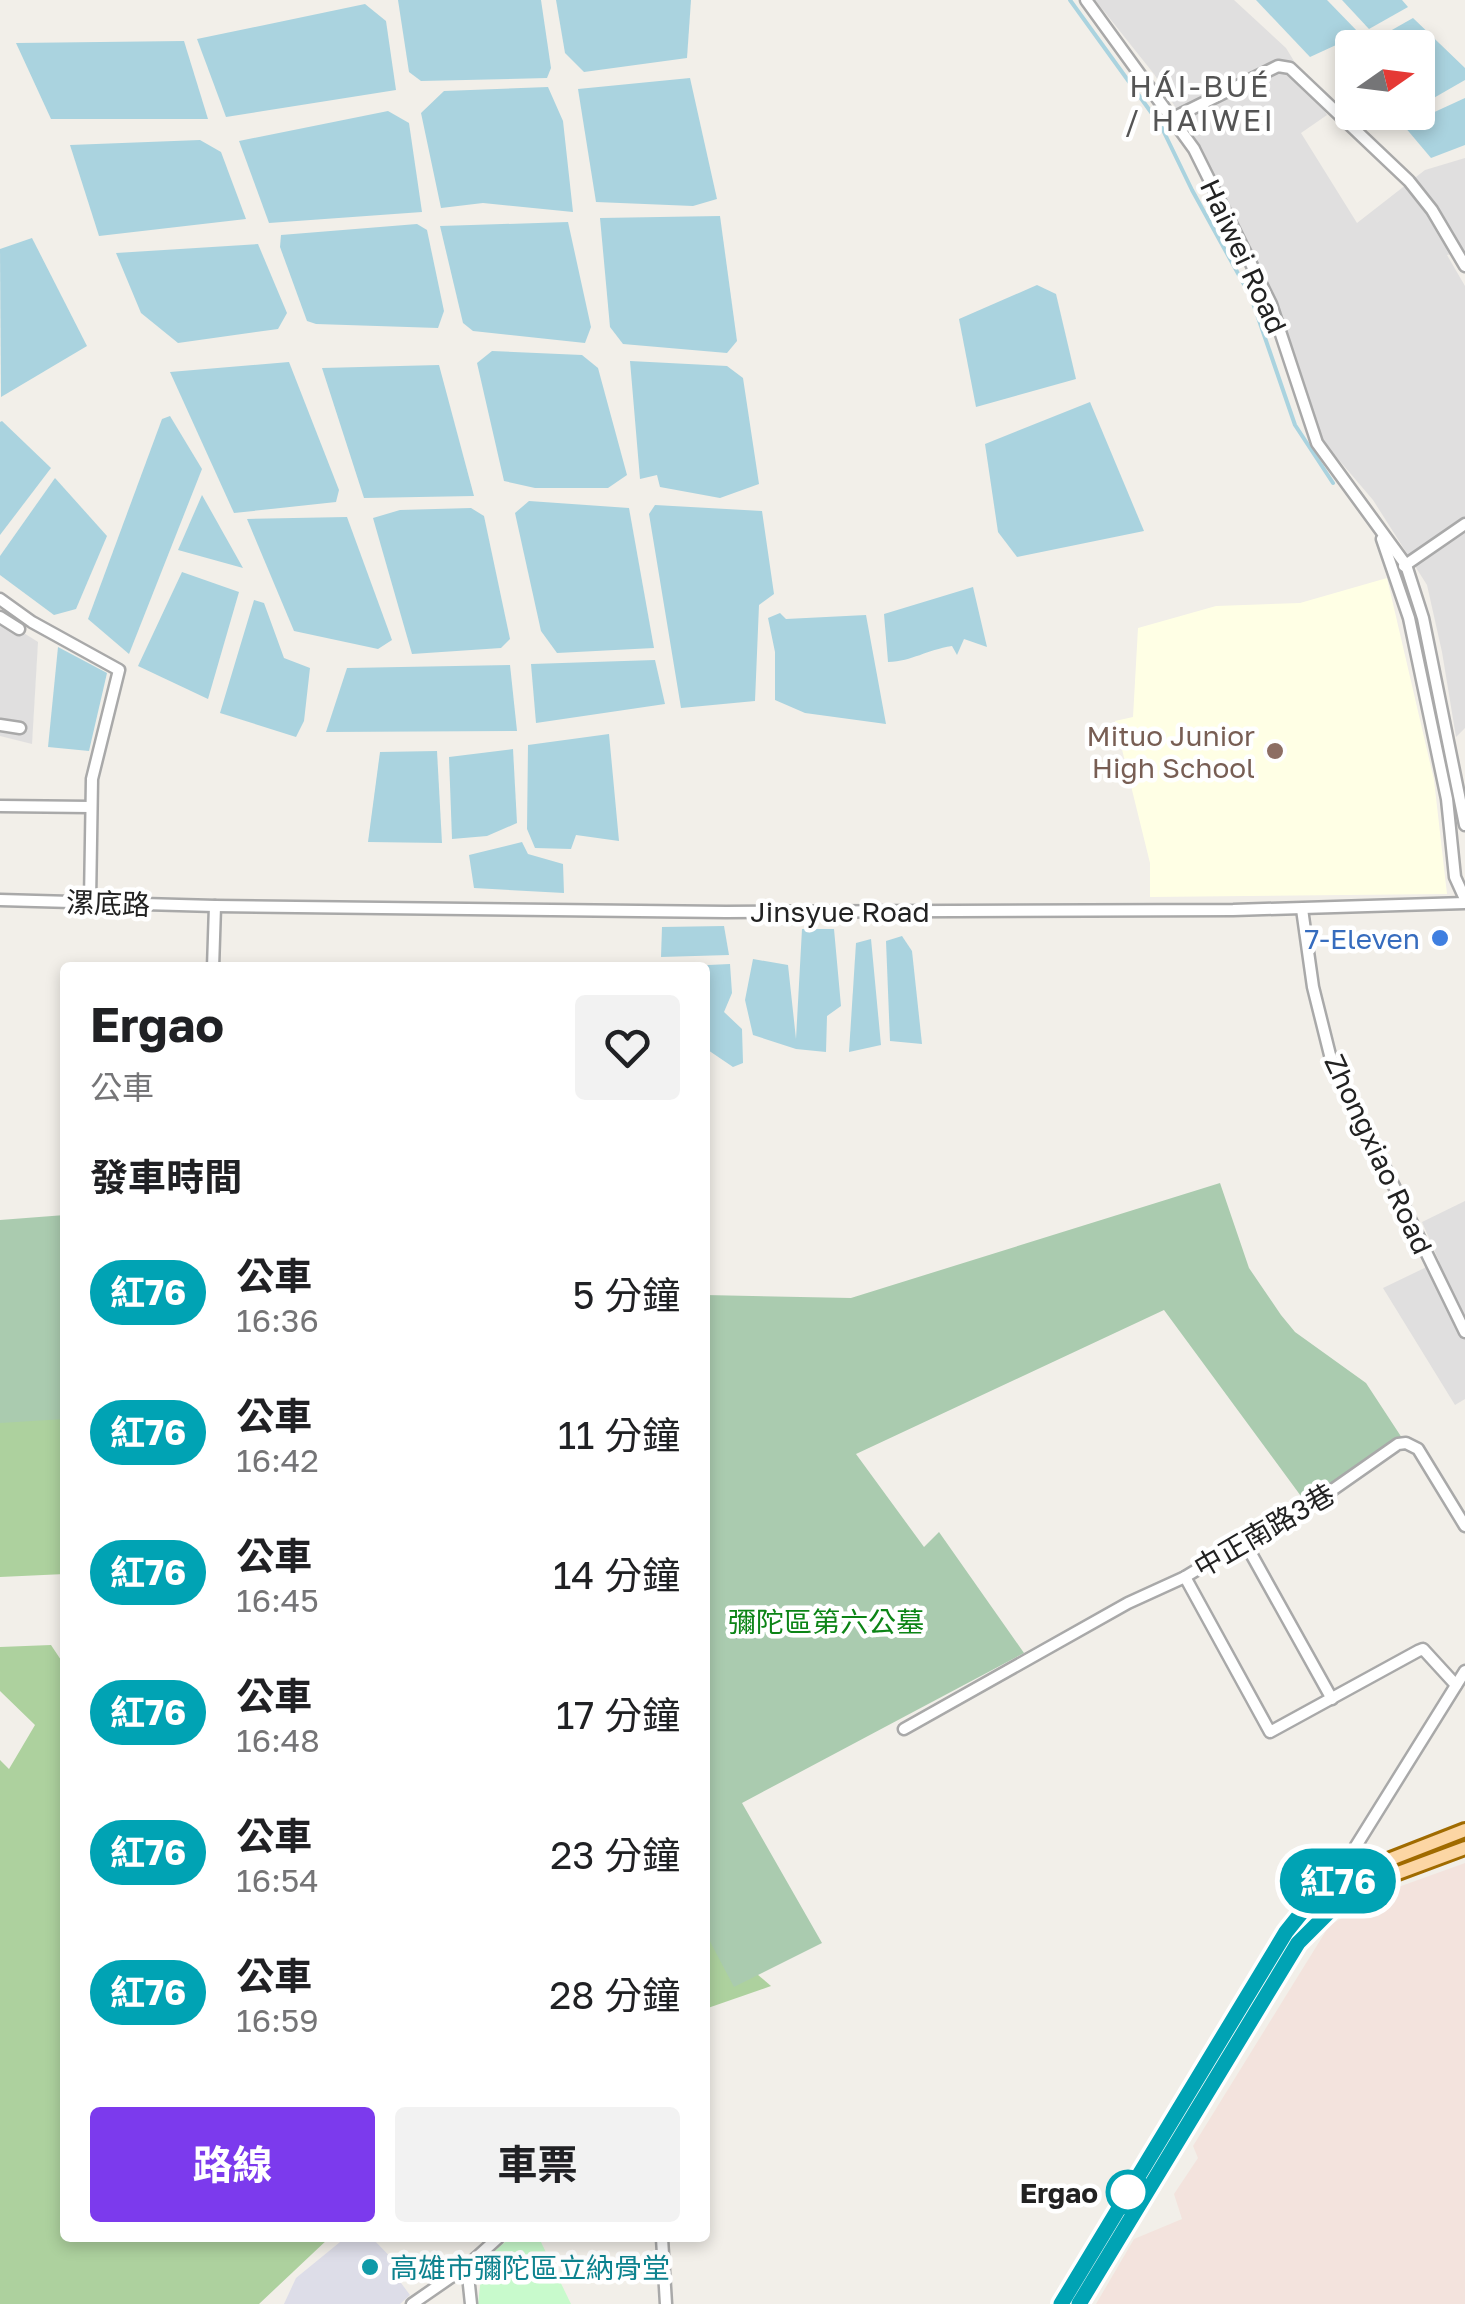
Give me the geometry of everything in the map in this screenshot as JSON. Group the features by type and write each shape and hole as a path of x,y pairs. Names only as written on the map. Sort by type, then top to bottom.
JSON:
{"main road":[{"path":"1061,2304 1286,1932 1310,1902 1342,1878 1465,1830"},
{"path":"1078,2304 1298,1943 1336,1905 1379,1880 1465,1848"}],"street":[{"name":"Haiwei Road","path":"1086,0 1194,149 1271,304 1316,444 1376,524 1401,568 1423,618 1465,825"},
{"path":"1173,118 1278,66 1290,68 1408,181 1432,210 1464,261"},
{"path":"1401,568 1465,524"},
{"name":"Haiwei Road","path":"1401,568 1447,799 1455,878 1465,901"},
{"path":"0,599 32,622 119,670 95,764 90,902"},
{"path":"0,617 19,629"},
{"path":"0,725 20,728"},
{"path":"0,806 91,808"},
{"name":"漯底路","path":"0,900 216,906"},
{"name":"Jinsyue Road","path":"216,906 726,912 1302,909 1465,901"},
{"path":"212,962 216,906"},
{"name":"Zhongxiao Road","path":"1302,909 1312,987 1330,1056 1465,1332"},
{"name":"中正南路3巷","path":"904,1729 1128,1602 1298,1516 1398,1444 1418,1449 1465,1526"},
{"path":"1244,1542 1332,1699 1423,1650 1456,1686"},
{"name":"中正南路3巷","path":"1184,1577 1270,1732 1332,1699"},
{"path":"1336,1905 1356,1846 1465,1670"},
{"path":"481,2242 486,2248"},
{"path":"412,2304 467,2266 493,2242"},
{"path":"662,2242 666,2304"},
{"path":"467,2266 471,2304"}],"shaded area":[{"path":"1095,0 1234,0 1286,48 1327,115 1301,133 1357,223 1425,170 1465,158 1465,251 1447,255 1465,286 1465,728 1456,737 1427,585 1373,500 1321,439 1304,401 1277,310 1201,147 1154,74"},
{"name":"Mituo Junior High School","path":"1387,578 1434,780 1447,894 1150,897 1150,863 1115,721 1133,717 1138,628 1216,606 1300,603"},
{"path":"0,618 38,642 32,744 0,736"},
{"path":"1465,1201 1465,1399 1455,1405 1383,1288 1439,1261 1422,1222"},
{"path":"1465,1863 1465,2304 1096,2304 1134,2239 1182,2219 1174,2194 1198,2158 1193,2146 1329,1926 1379,1894"},
{"path":"340,2242 376,2242 405,2272 398,2279 410,2295 400,2304 284,2304 296,2278"}],"green space":[{"name":"彌陀區第六公墓","path":"1220,1183 1249,1268 1281,1315 1295,1332 1366,1383 1402,1438 1306,1503 1164,1310 856,1454 924,1547 939,1532 1024,1653 742,1803 822,1943 734,1987 710,1941 710,1295 851,1298"},
{"path":"60,1215 60,1419 0,1423 0,1220"},
{"path":"60,1401 60,1574 0,1577 0,1416"},
{"path":"51,1645 60,1658 60,2242 325,2242 259,2304 0,2304 0,1760 9,1769 35,1725 0,1691 0,1647"},
{"path":"710,1934 771,1986 710,2007"},
{"path":"505,2242 541,2242 571,2304 478,2304 483,2260"}],"water":[{"path":"398,0 541,0 551,68 547,78 421,81 409,72"},
{"path":"556,0 691,0 687,58 584,72 565,53"},
{"path":"1256,0 1327,0 1356,30 1335,30 1335,46 1310,57"},
{"path":"1342,0 1402,0 1408,7 1369,29"},
{"path":"365,4 386,21 396,90 226,117 197,39"},
{"path":"1413,18 1425,30 1392,30"},
{"path":"1435,39 1465,68 1465,80 1435,97"},
{"path":"184,41 208,119 51,119 16,43"},
{"path":"690,78 717,199 693,206 596,202 578,89"},
{"path":"548,87 563,121 573,212 483,203 441,208 421,113 444,91"},
{"path":"1465,98 1465,145 1431,158 1407,130 1435,130 1435,112"},
{"path":"388,111 409,123 422,212 269,223 239,141"},
{"path":"200,140 221,152 246,219 99,236 70,145"},
{"path":"720,216 737,341 727,353 623,344 610,327 600,218"},
{"path":"568,222 591,327 585,343 473,331 463,323 440,226"},
{"path":"417,224 427,230 444,311 438,328 307,321 280,247 281,235"},
{"path":"32,238 87,346 1,397 0,249"},
{"path":"258,244 287,313 278,329 178,343 141,313 116,253"},
{"path":"1037,285 1056,294 1076,379 976,407 959,319"},
{"path":"492,351 582,355 598,368 627,475 608,488 535,488 504,481 477,363"},
{"path":"630,361 727,366 743,378 759,484 720,498 660,487 657,475 640,479"},
{"path":"289,362 339,490 336,502 234,513 170,372"},
{"path":"439,365 474,496 364,498 322,368"},
{"path":"1090,402 1144,531 1017,557 998,532 985,444"},
{"path":"170,416 202,469 129,654 88,619 162,419"},
{"path":"0,422 51,468 0,535"},
{"path":"55,478 107,536 76,609 54,615 0,575 0,556"},
{"path":"202,495 243,568 178,550"},
{"path":"529,501 629,508 654,648 557,653 541,631 515,513"},
{"path":"655,505 762,511 774,594 759,605 755,701 681,708 649,514"},
{"path":"471,508 484,516 510,639 501,648 412,654 373,518 400,510"},
{"path":"347,517 392,640 378,649 294,631 247,519"},
{"path":"182,572 239,592 208,699 138,666"},
{"path":"973,587 987,647 964,639 957,655 952,646 888,662 884,614"},
{"path":"254,600 264,603 284,658 310,668 304,721 296,737 220,713"},
{"path":"780,613 786,619 866,615 886,724 805,713 775,700 775,652 768,618"},
{"path":"58,647 107,673 89,751 48,747"},
{"path":"655,660 665,704 536,723 531,664"},
{"path":"510,665 517,731 326,732 347,668"},
{"path":"609,734 619,841 576,835 571,849 535,848 527,829 528,745"},
{"path":"513,749 517,823 487,836 452,839 449,757"},
{"path":"437,751 442,843 368,842 380,752"},
{"path":"522,842 528,854 563,864 564,893 474,888 469,855"},
{"path":"724,926 729,955 661,957 662,927"},
{"path":"802,929 834,929 841,1006 827,1016 826,1052 796,1049 753,1035 745,1000 753,959 788,965 796,1039"},
{"path":"902,936 912,951 922,1044 890,1041 886,941"},
{"path":"871,939 881,1045 849,1052 856,943"},
{"path":"730,964 732,993 724,1012 742,1029 743,1063 733,1067 710,1051 710,965"}],"waterway":[{"path":"1070,0 1161,126 1251,297 1295,425 1333,483"}],"bus line":[{"name":"紅76","path":"1061,2304 1286,1932 1310,1902 1342,1878 1336,1905 1298,1943 1079,2304"}],"place":[{"name":"Mituo Junior High School","path":"1275,751"},
{"name":"7-Eleven","path":"1440,938"},
{"name":"Ergao","path":"1128,2192"},
{"name":"高雄市彌陀區立納骨堂","path":"370,2267"}],"district":[{"name":"HÁI-BUÉ / HAIWEI","path":"1200,103"}]}
